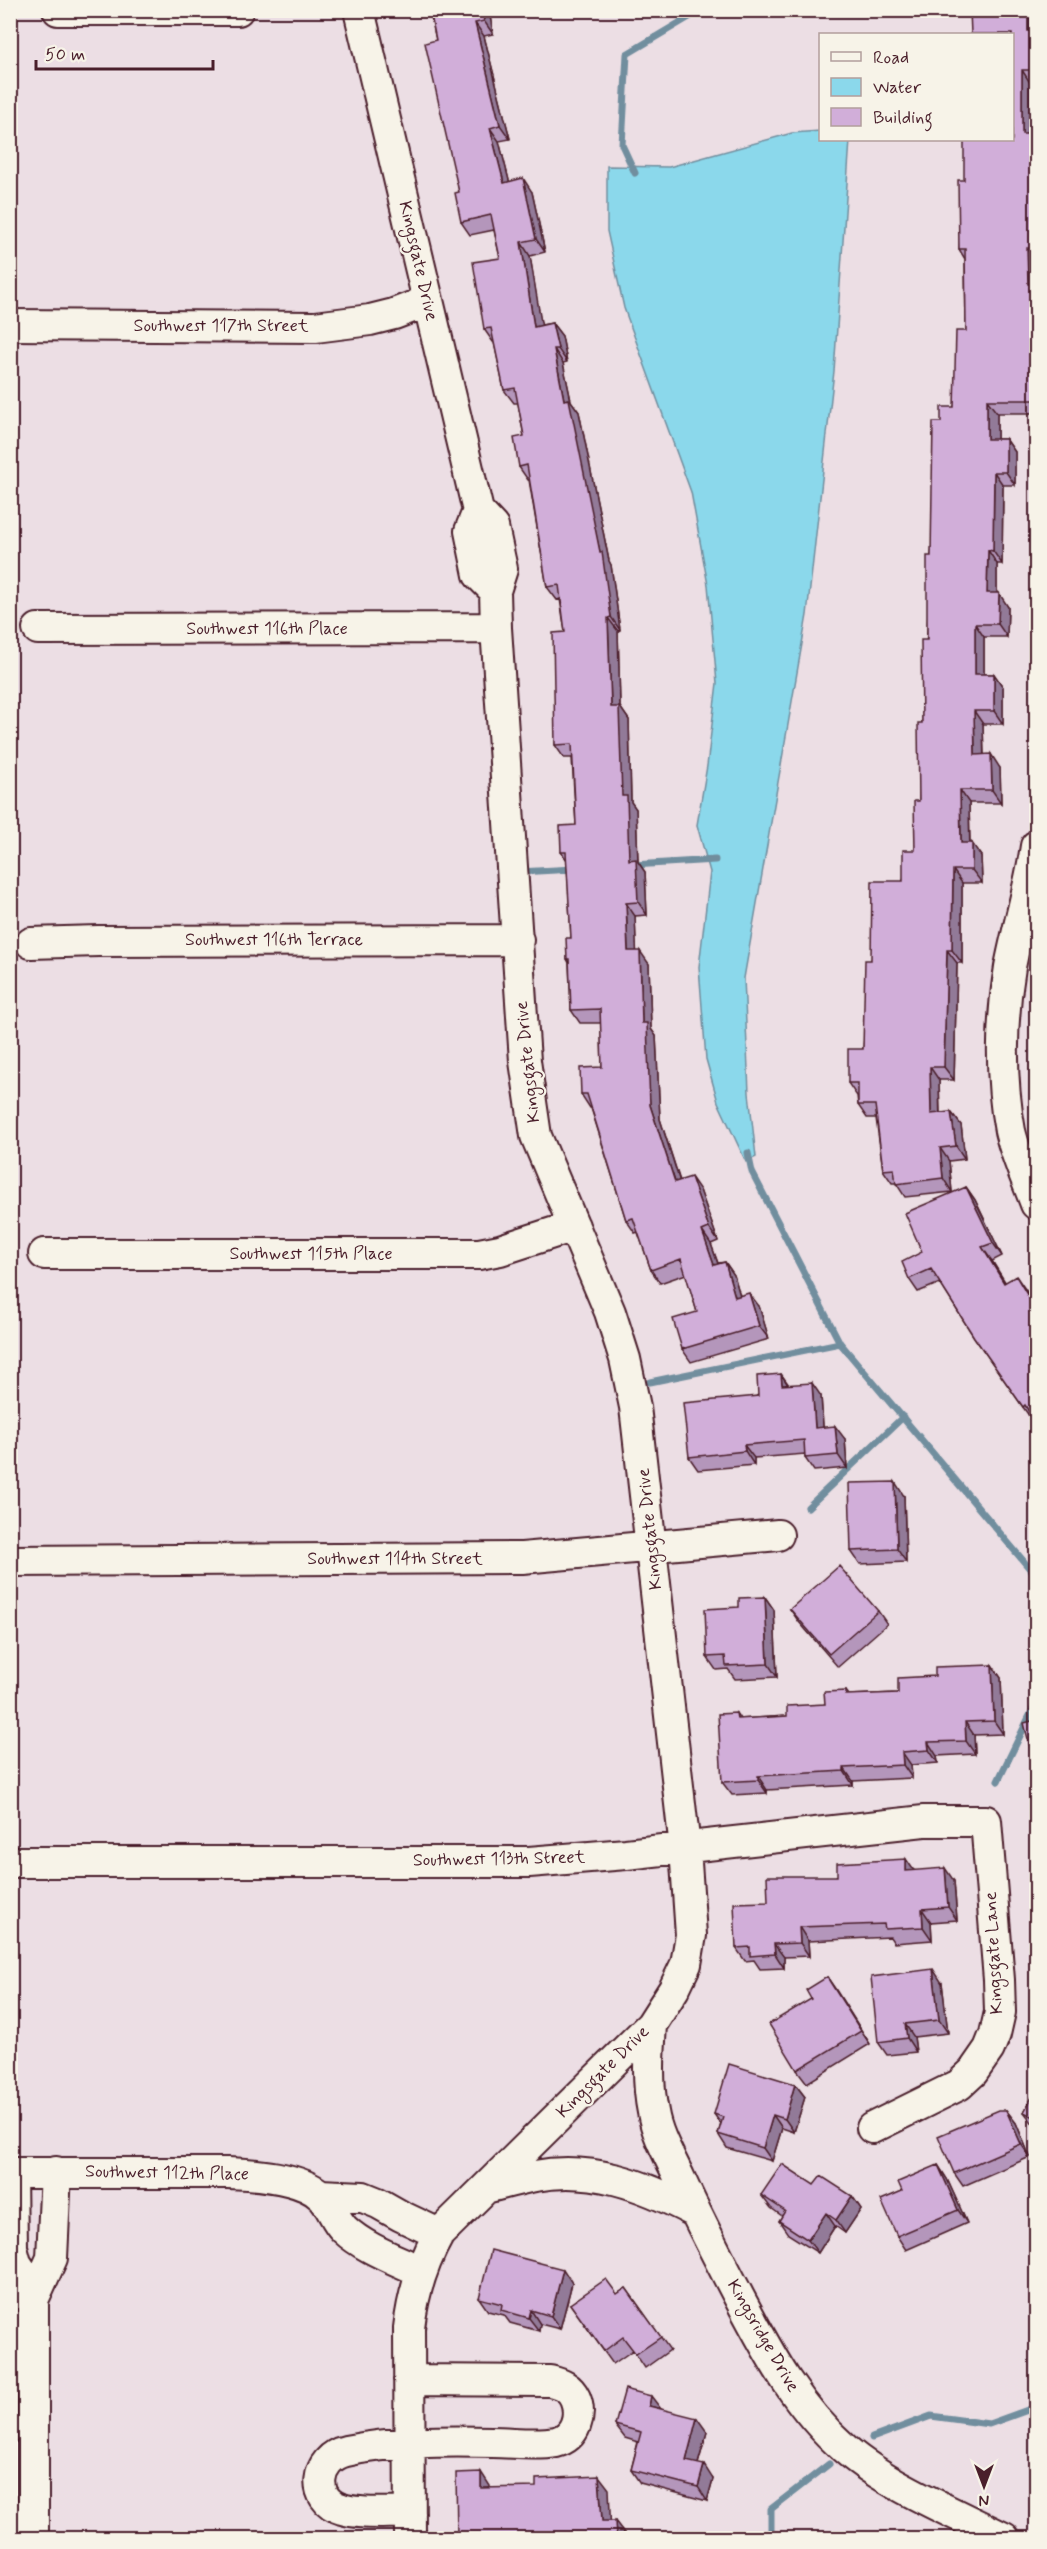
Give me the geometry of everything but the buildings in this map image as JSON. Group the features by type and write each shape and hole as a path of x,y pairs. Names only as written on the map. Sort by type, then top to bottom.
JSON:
{"street":[{"path":"58,10 238,10"},
{"name":"Kingsgate Drive","path":"359,10 478,511 470,531 479,575 495,591 525,1061 531,1112 544,1157 610,1312 625,1359 643,1468 685,1848 691,1935 686,1965 651,2025 439,2234 420,2271 409,2328 409,2380 410,2445 410,2526 331,2505 322,2490 319,2479 323,2466 333,2456 354,2450 410,2445 443,2441 556,2442 573,2431 579,2410 573,2392 564,2385 550,2381 409,2380"},
{"name":"Southwest 117th Street","path":"10,325 315,327 370,320 428,302"},
{"name":"Southwest 116th Place","path":"38,629 496,628"},
{"path":"1036,846 1010,968 1003,1057 1011,1131 1018,1160 1036,1204"},
{"name":"Southwest 116th Terrace","path":"31,943 109,940 518,940"},
{"name":"Southwest 115th Place","path":"44,1254 479,1254 500,1250 574,1226"},
{"name":"Southwest 114th Street","path":"10,1561 522,1558 778,1536"},
{"name":"Southwest 113th Street","path":"10,1862 529,1862 685,1848 924,1821 986,1821"},
{"name":"Kingsgate Lane","path":"872,2128 959,2085 973,2072 989,2049 995,2034 1000,2012 999,1980 986,1821"},
{"name":"Kingsridge Drive","path":"651,2025 648,2068 653,2112 659,2134 693,2211 773,2361 792,2391 847,2451 880,2474 1004,2538"},
{"path":"33,2300 52,2258 56,2172"},
{"path":"11,2173 12,2248 16,2263 33,2300 33,2538"},
{"name":"Southwest 112th Place","path":"11,2173 263,2175 307,2187 320,2195 363,2198 378,2203 439,2234"},
{"path":"486,2188 535,2175 581,2173 613,2177 637,2184 693,2211"},
{"path":"320,2195 344,2228 356,2238 420,2271"}],"water":[{"path":"819,131 819,141 850,141 834,371 807,615 744,978 749,1093 756,1157 746,1162 718,1102 706,1059 699,967 710,872 697,825 717,683 708,585 691,492 624,308 607,231 607,166 669,167 792,133"}],"waterway":[{"path":"635,173 622,145 627,54 701,10"},
{"path":"633,865 715,860"},
{"path":"519,872 574,869"},
{"path":"748,1153 752,1172 840,1343 1036,1576"},
{"path":"650,1382 840,1343"},
{"path":"808,1507 903,1417"},
{"path":"998,1781 1036,1703"},
{"path":"872,2438 931,2416 989,2424 1036,2407"},
{"path":"771,2538 771,2509 829,2464"}]}
